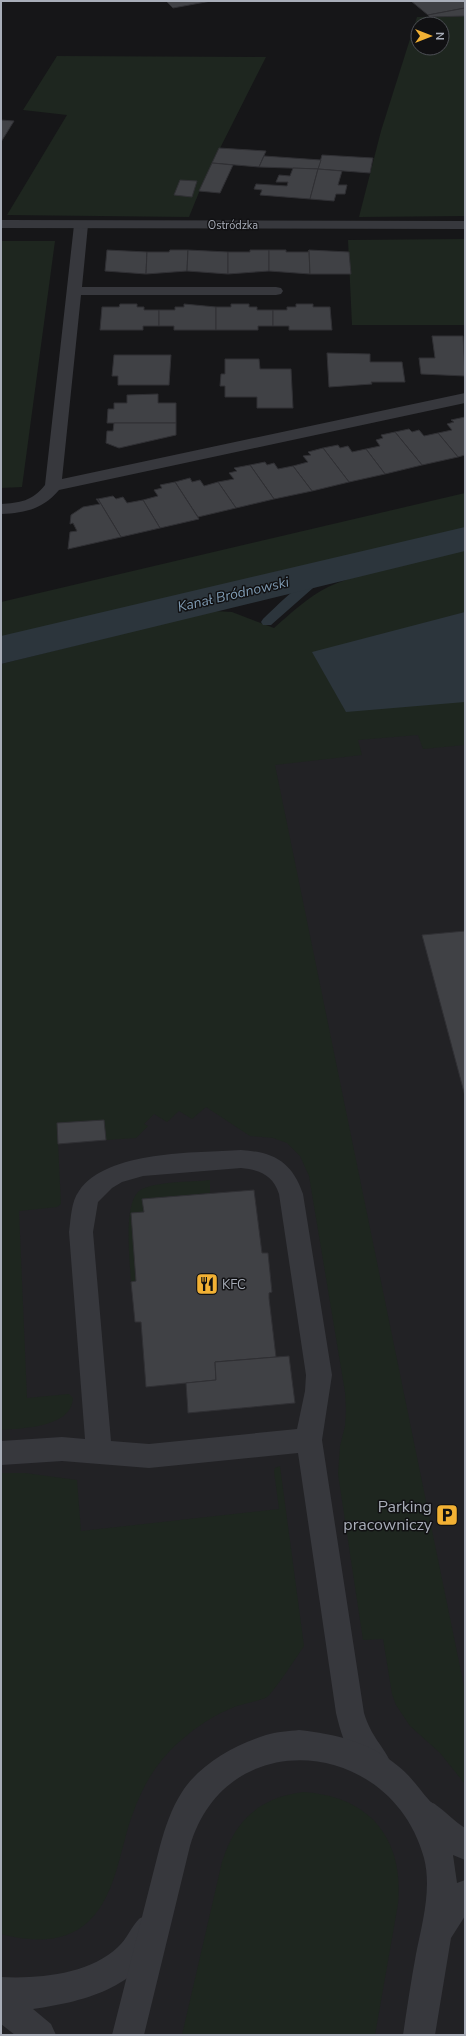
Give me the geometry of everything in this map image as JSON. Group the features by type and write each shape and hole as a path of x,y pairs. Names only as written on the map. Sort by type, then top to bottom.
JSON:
{"street":[{"name":"Ostródzka","path":"1,224 465,225"},
{"path":"1,508 32,506 45,497 53,486 81,224"},
{"path":"73,291 276,291"},
{"path":"53,486 465,398"},
{"path":"99,1452 81,1232 84,1209 88,1197 104,1181 129,1170 241,1159 260,1161 275,1167 285,1179 291,1194 319,1375 320,1386 310,1423 309,1440 350,1713 354,1730 361,1746 379,1769 407,1793 419,1809 444,1832 465,1845"},
{"path":"1,1453 62,1449 149,1456 309,1440"},
{"path":"128,2035 155,1921 184,1819 195,1799 209,1782 245,1758 267,1749 289,1745 307,1744 344,1751 379,1769"},
{"path":"419,1809 434,1844 441,1874 440,1906 419,2035"},
{"path":"435,1939 442,1921 453,1906 465,1895"},
{"path":"1,1993 32,1993 58,1989 105,1973 124,1963 138,1950 155,1921"},
{"path":"1,2006 8,2009 40,2035"}],"shaded area":[{"path":"450,16 465,16 465,216 359,217 381,131 410,39 410,56 450,56"},
{"path":"57,56 266,57 204,180 189,217 7,215 67,115 23,110"},
{"path":"465,239 465,325 352,325 348,240"},
{"path":"1,241 55,241 22,487 1,488"},
{"path":"465,493 465,529 1,637 1,602"},
{"path":"465,550 465,745 423,749 418,735 358,740 362,755 275,765 465,1691 465,1784 440,1753 410,1726 396,1705 392,1694 383,1639 363,1640 338,1474 340,1446 345,1426 345,1392 309,1176 300,1156 287,1143 273,1138 250,1136 206,1107 192,1119 179,1111 167,1122 154,1114 144,1124 148,1126 136,1138 106,1140 104,1120 57,1123 61,1204 57,1207 19,1211 27,1398 69,1394 73,1398 70,1408 64,1415 55,1421 33,1427 1,1430 1,664 213,611 232,612 274,628 307,600 328,587 344,580 378,570"},
{"path":"465,581 465,2035 1,2035 1,698"},
{"path":"465,612 465,702 346,712 312,652"},
{"path":"210,1180 210,1193 142,1199 144,1212 131,1213 136,1281 131,1282 129,1220 134,1198 139,1191 153,1185 173,1182"},
{"path":"280,1466 304,1646 267,1697 236,1707 210,1719 188,1734 160,1762 147,1782 137,1802 117,1870 106,1898 89,1921 69,1934 47,1939 24,1939 1,1934 1,1473 25,1473 77,1480 81,1531 279,1509 274,1471 275,1468"},
{"path":"303,1792 326,1795 347,1802 364,1812 378,1825 388,1841 395,1859 398,1880 398,1904 375,2035 182,2035 222,1862 227,1847 242,1823 261,1806 287,1795"}],"building":[{"path":"166,1 211,1 173,8"},
{"path":"411,1 465,1 465,8 428,15"},
{"path":"465,8 465,16 428,15"},
{"path":"1,120 14,121 1,142"},
{"path":"219,148 266,151 259,167 212,163"},
{"path":"322,155 373,158 370,173 318,169"},
{"path":"264,156 321,160 318,169 259,167"},
{"path":"212,163 233,165 220,193 199,191"},
{"path":"293,168 318,169 310,199 260,195 262,190 254,189 256,184 287,186 288,182 276,182 279,175 290,176"},
{"path":"318,169 342,171 338,185 347,185 345,194 336,194 334,201 310,199"},
{"path":"180,180 197,181 192,197 174,195"},
{"path":"107,250 147,252 146,274 105,271"},
{"path":"170,250 188,250 187,271 146,274 147,252 169,252"},
{"path":"188,250 228,252 228,274 187,271"},
{"path":"250,250 269,250 269,271 228,274 228,252 250,252"},
{"path":"269,250 308,252 309,250 310,274 269,271"},
{"path":"309,250 349,252 351,274 310,274"},
{"path":"120,304 137,304 137,307 144,307 144,310 159,310 159,326 143,326 143,330 100,330 102,307 119,307"},
{"path":"184,304 216,307 216,330 174,330 174,326 159,326 159,310 175,310 175,307 184,307"},
{"path":"231,304 249,304 249,307 257,307 257,310 273,310 273,326 258,326 258,330 216,330 216,307 231,307"},
{"path":"296,304 313,304 313,307 330,307 332,330 289,330 289,326 273,326 273,310 287,310 287,307 296,307"},
{"path":"432,336 463,336 465,376 421,374 419,358 435,358"},
{"path":"327,353 370,354 370,362 402,362 405,382 371,382 372,384 329,387"},
{"path":"114,355 171,355 169,385 118,385 118,376 112,376"},
{"path":"225,359 259,359 260,369 291,369 293,408 257,408 257,397 225,397 225,386 220,386 221,374 225,374"},
{"path":"158,394 158,403 176,403 176,423 107,423 108,409 114,409 114,403 127,403 127,395"},
{"path":"465,417 465,455 458,457 438,433 452,430 447,424 454,422 451,420"},
{"path":"114,423 176,423 176,435 119,448 106,443 107,431 113,431"},
{"path":"409,429 412,432 419,430 424,436 438,433 458,457 422,465 395,432"},
{"path":"395,432 422,465 385,474 366,449 380,446 376,440 383,438 381,435"},
{"path":"338,445 340,448 348,446 352,452 366,449 385,474 349,482 323,448"},
{"path":"323,448 349,482 312,491 293,466 308,462 303,456 311,455 308,452"},
{"path":"265,462 267,465 274,463 278,469 293,466 312,491 274,499 250,465"},
{"path":"250,465 274,499 236,508 218,482 234,479 229,473 237,471 234,468"},
{"path":"190,478 192,482 200,480 204,486 218,482 236,508 198,517 175,482"},
{"path":"175,482 199,519 160,528 143,500 158,496 154,490 162,488 160,485"},
{"path":"113,496 116,499 123,497 127,503 143,500 160,528 121,537 98,499"},
{"path":"96,499 98,499 121,537 68,549 70,532 77,531 73,523 70,524 71,515 83,507 100,504"},
{"path":"465,931 465,1096 422,935"},
{"path":"104,1120 106,1140 58,1144 57,1123"},
{"path":"254,1190 262,1253 268,1253 272,1292 269,1293 269,1298 276,1357 215,1362 216,1380 146,1387 141,1322 135,1322 131,1282 136,1281 131,1213 144,1212 142,1199"},
{"path":"289,1356 295,1403 188,1413 186,1383 216,1380 215,1362"}],"waterway":[{"name":"Kanał Bródnowski","path":"1,650 465,539"},
{"path":"267,622 300,591 318,579 340,569"}],"place":[{"name":"KFC","path":"207,1284"},
{"name":"Parking pracowniczy","path":"447,1515"}]}
